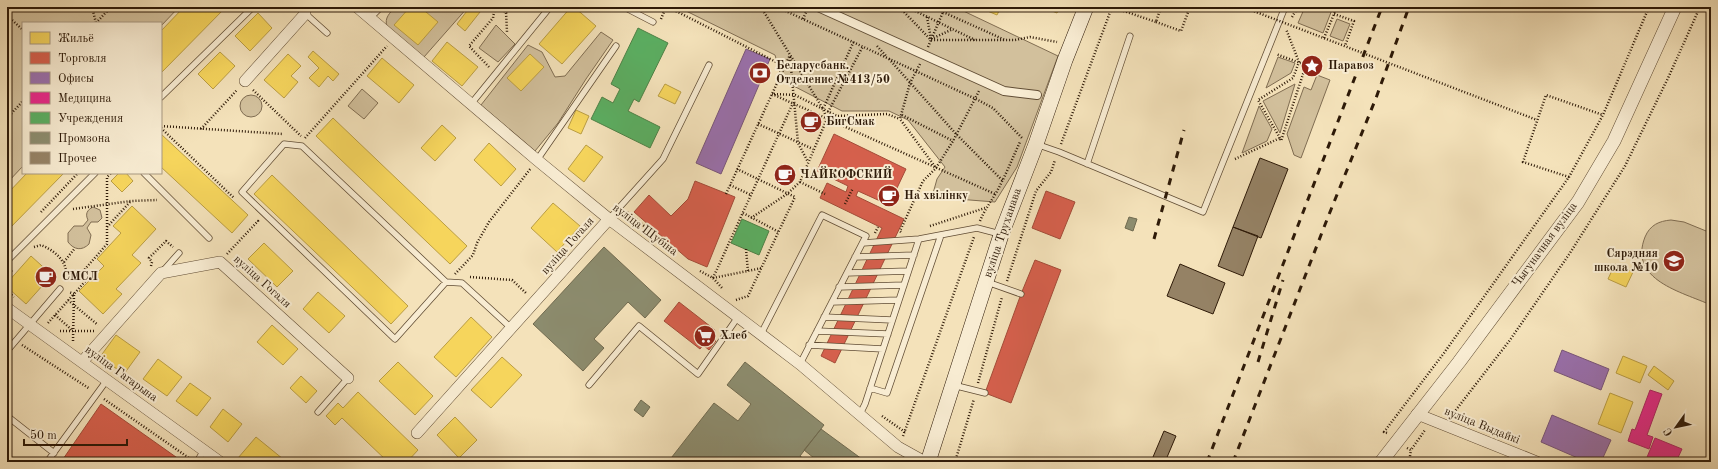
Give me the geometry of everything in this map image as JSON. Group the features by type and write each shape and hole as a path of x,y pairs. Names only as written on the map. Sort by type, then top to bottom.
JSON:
{"main road":[{"name":"вуліца Труханава","path":"928,462 1001,235 1029,141 1065,60 1086,7"}],"street":[{"name":"вуліца Шубіна","path":"357,7 537,160 609,219 800,364 898,447 924,462"},
{"path":"818,7 1004,91 1037,95"},
{"name":"Чыгуначная вуліца","path":"1381,462 1459,362 1578,202 1614,141 1675,7"},
{"path":"245,81 301,10"},
{"name":"вуліца Гогаля","path":"416,433 609,219"},
{"name":"вуліца Гогаля","path":"161,273 220,262 348,378"},
{"path":"82,362 161,273"},
{"name":"вуліца Гагарына","path":"7,308 220,462"},
{"name":"вуліца Выдайкі","path":"1417,414 1537,462"}],"lane":[{"path":"162,96 253,7"},
{"path":"370,18 381,7"},
{"path":"471,104 550,7"},
{"path":"624,7 653,22"},
{"path":"1029,141 1203,212 1286,7"},
{"path":"301,10 327,33"},
{"path":"1087,164 1130,36"},
{"path":"537,160 616,46"},
{"path":"609,219 663,159 709,65"},
{"path":"446,282 395,339 242,192 284,144 302,146 446,282 462,283 511,328"},
{"path":"7,261 94,174"},
{"path":"145,174 210,238"},
{"path":"761,334 822,215 866,236 800,364"},
{"path":"862,243 919,239 978,228 1001,235"},
{"path":"870,388 887,393 941,235"},
{"path":"860,414 883,350 919,239"},
{"path":"161,273 179,252"},
{"path":"855,257 914,255"},
{"path":"847,273 908,271"},
{"path":"986,281 1021,294"},
{"path":"839,287 904,285"},
{"path":"7,351 31,325 60,289"},
{"path":"832,302 899,300"},
{"path":"590,385 639,326 698,374 738,317"},
{"path":"824,317 892,320"},
{"path":"817,331 888,334"},
{"path":"809,345 883,350"},
{"path":"318,412 348,378"},
{"path":"47,462 107,380"},
{"path":"952,385 985,394"},
{"path":"7,416 54,453"},
{"path":"197,462 204,450"}],"path":[{"path":"92,7 96,22"},
{"path":"97,22 112,7"},
{"path":"495,73 469,46 493,18 495,7 506,12"},
{"path":"507,32 506,12 510,7"},
{"path":"661,19 667,7 784,66"},
{"path":"747,221 750,217 787,194 800,182 827,119 823,109 761,7"},
{"path":"777,7 854,41 993,108 1029,141"},
{"path":"803,19 808,7"},
{"path":"893,7 904,12 931,40 977,41 1030,37 1057,42"},
{"path":"904,12 907,7 977,41"},
{"path":"932,7 1006,40"},
{"path":"955,462 1004,288 1036,191 1050,172 1059,152 1112,7 1181,31 1190,7"},
{"path":"1156,22 1162,7"},
{"path":"1243,7 1537,120"},
{"path":"1324,38 1337,7"},
{"path":"1411,450 1384,432 1462,329 1569,177 1603,115 1649,7"},
{"path":"1444,425 1510,340 1570,253 1624,166 1669,76 1700,7"},
{"path":"1334,14 1354,21 1345,46"},
{"path":"927,16 931,40"},
{"path":"7,17 22,29"},
{"path":"1280,138 1258,100 1293,78 1299,62 1286,28"},
{"path":"931,40 953,29"},
{"path":"304,140 394,38"},
{"path":"823,109 854,41"},
{"path":"872,41 957,135 1002,181"},
{"path":"828,112 863,46"},
{"path":"1235,159 1280,138 1281,141 1306,65 1275,54"},
{"path":"726,194 790,55"},
{"path":"790,55 795,95 794,104 798,142 808,162"},
{"path":"201,129 245,81 304,140"},
{"path":"900,119 910,84"},
{"path":"772,94 795,95 837,116 887,114 900,119 936,168"},
{"path":"772,94 995,194 985,208 893,462"},
{"path":"1569,177 1523,162 1546,95 1603,115"},
{"path":"906,234 900,231 924,181 936,168 957,135 976,99"},
{"path":"7,118 22,103"},
{"path":"713,278 794,104"},
{"path":"902,115 953,141"},
{"path":"758,124 813,149"},
{"path":"162,127 290,134"},
{"path":"162,128 235,199"},
{"path":"297,137 304,140"},
{"path":"446,282 473,255 477,243 489,222 537,160"},
{"path":"733,301 748,296 795,197 737,169"},
{"path":"46,325 89,277 85,269 107,244 107,177 110,174"},
{"path":"800,182 824,194"},
{"path":"730,185 751,194"},
{"path":"845,204 853,188"},
{"path":"57,211 131,201 170,199"},
{"path":"107,228 131,201"},
{"path":"621,206 678,255"},
{"path":"928,227 985,208"},
{"path":"743,213 779,232"},
{"path":"220,262 258,221 252,216"},
{"path":"763,228 766,225"},
{"path":"34,248 41,245 50,249 64,262"},
{"path":"74,294 60,289 65,278 64,262 75,248"},
{"path":"746,249 748,272"},
{"path":"7,275 18,264"},
{"path":"713,278 762,268"},
{"path":"696,269 713,278 728,295"},
{"path":"446,282 466,277 512,280 536,301"},
{"path":"72,347 74,294"},
{"path":"68,300 100,326"},
{"path":"55,314 73,330"},
{"path":"53,331 98,331"},
{"path":"1409,462 1411,450 1433,420"}],"shaded area":[{"path":"7,7 179,7 162,25 162,22 22,22 22,167 7,183"},
{"path":"395,7 468,7 424,57 387,26 386,20"},
{"path":"678,7 955,7 1058,56 1017,167 995,202 932,197 937,179 945,167 908,120 889,111 842,111 782,80 775,55"},
{"path":"1305,7 1333,7 1323,33 1298,23"},
{"path":"1337,19 1350,24 1343,41 1330,36"},
{"path":"496,25 515,44 498,62 479,48"},
{"path":"601,32 613,40 558,123 535,151 481,105 528,45 542,52 555,77 565,76"},
{"path":"1278,57 1295,63 1291,73 1266,88"},
{"path":"1317,75 1330,80 1301,158 1294,155 1287,134 1304,87 1311,90"},
{"path":"1295,84 1280,133 1263,101"},
{"path":"362,89 378,103 364,119 348,106"},
{"path":"251,95 259,98 262,106 259,114 251,117 243,114 240,106 243,98"},
{"path":"1259,106 1272,129 1267,141 1242,153"},
{"path":"93,207 100,210 102,218 98,222 91,222 87,228 91,235 89,244 81,249 75,248 68,242 68,233 74,226 83,226 88,220 87,212"},
{"path":"1671,220 1684,222 1711,233 1711,305 1686,295 1661,282 1651,274 1644,264 1642,252 1645,237 1649,229 1655,224"}],"building: Жильё":[{"path":"184,7 226,7 162,72 162,30"},
{"path":"410,7 420,7 438,22 418,45 394,25"},
{"path":"470,7 484,7 465,31 457,24"},
{"path":"571,7 574,7 596,26 562,64 539,44"},
{"path":"978,7 1001,7 997,15"},
{"path":"1042,7 1060,7 1057,13"},
{"path":"258,13 272,28 250,51 235,36"},
{"path":"447,42 478,67 462,86 432,61"},
{"path":"313,51 339,74 333,81 328,76 319,87 309,78 319,68 308,57"},
{"path":"220,52 235,66 213,89 198,74"},
{"path":"288,54 301,66 291,76 298,82 284,98 264,80"},
{"path":"530,54 544,67 521,91 507,78"},
{"path":"382,58 414,85 399,103 367,76"},
{"path":"665,84 681,92 675,104 658,96"},
{"path":"576,110 589,116 581,134 568,128"},
{"path":"333,118 467,246 450,264 316,136"},
{"path":"442,125 456,138 435,161 421,148"},
{"path":"162,135 248,215 232,233 162,168"},
{"path":"489,143 516,169 501,186 474,160"},
{"path":"586,145 603,157 584,182 568,169"},
{"path":"26,174 63,174 7,231 7,194"},
{"path":"118,174 127,174 133,181 122,192 111,181"},
{"path":"272,175 408,306 391,324 254,194"},
{"path":"553,203 580,226 557,252 531,228"},
{"path":"132,206 156,229 132,255 141,263 116,289 122,294 103,314 79,291 104,266 97,259 121,233 113,226"},
{"path":"264,243 293,271 277,287 248,259"},
{"path":"31,256 52,275 26,304 7,287 7,283"},
{"path":"1615,264 1633,272 1626,287 1608,279"},
{"path":"318,292 345,316 329,333 303,309"},
{"path":"471,317 492,337 456,377 434,357"},
{"path":"272,325 298,349 283,365 257,342"},
{"path":"116,335 140,352 124,374 100,357"},
{"path":"1623,356 1647,366 1640,383 1616,373"},
{"path":"502,357 522,375 491,408 471,390"},
{"path":"158,359 182,377 167,396 143,379"},
{"path":"398,362 433,396 415,415 379,381"},
{"path":"1654,366 1674,381 1668,390 1648,375"},
{"path":"301,376 317,391 306,403 290,388"},
{"path":"190,383 211,398 197,416 176,401"},
{"path":"358,392 418,450 407,462 388,462 342,418 335,425 326,416 338,403 343,408"},
{"path":"1610,393 1633,402 1621,433 1598,424"},
{"path":"223,409 242,424 228,442 210,427"},
{"path":"455,417 477,440 459,458 437,435"},
{"path":"256,437 283,459 280,462 243,462 238,458"}],"building: Торговля":[{"path":"834,134 906,169 889,205 858,191 856,196 904,219 835,363 821,356 882,228 820,198 827,183 846,192 848,186 817,171"},
{"path":"695,181 735,197 707,267 688,259 634,212 649,195 671,216 688,199"},
{"path":"1046,191 1075,202 1060,239 1032,228"},
{"path":"1035,260 1061,270 1011,403 985,393"},
{"path":"679,302 715,330 710,337 716,341 709,350 703,345 700,349 664,321"},
{"path":"101,404 183,462 61,462"}],"building: Офисы":[{"path":"746,49 770,59 721,174 696,163"},
{"path":"1562,350 1609,369 1601,390 1554,371"},
{"path":"1552,415 1611,440 1601,462 1587,462 1541,442"}],"building: Медицина":[{"path":"1650,390 1662,394 1647,435 1653,437 1649,449 1628,441 1632,429 1635,430"},
{"path":"1655,438 1682,449 1676,462 1645,462"}],"building: Учреждения":[{"path":"638,28 668,43 639,102 634,99 628,111 660,127 650,148 591,119 602,97 613,103 620,89 611,84"},
{"path":"786,166 794,169 789,182 780,178"},
{"path":"742,219 769,231 759,255 731,243"}],"building: Промзона":[{"path":"1129,217 1137,219 1133,231 1125,228"},
{"path":"604,247 661,300 645,318 628,302 594,339 604,348 583,371 533,324"},
{"path":"745,362 824,425 800,456 808,462 668,462 714,403 738,421 751,404 727,385"},
{"path":"641,400 650,407 643,417 634,410"},
{"path":"821,429 866,462 819,462 804,450"}],"building: Прочее":[{"path":"1260,158 1288,169 1261,238 1233,227"},
{"path":"1233,227 1258,236 1243,276 1218,266"},
{"path":"1180,264 1225,283 1213,314 1167,296"},
{"path":"1164,431 1176,436 1165,462 1153,457"}],"railway":[{"path":"1207,462 1382,7"},
{"path":"1233,462 1376,98 1409,7"},
{"path":"1154,239 1184,130"},
{"path":"1258,362 1283,280"}],"place":[{"name":"Паравоз","path":"1312,66"},
{"name":"Беларусбанк. Отделение №413/50","path":"760,73"},
{"name":"БигСмак","path":"811,122"},
{"name":"ЧАЙКОФСКИЙ","path":"785,175"},
{"name":"На хвілінку","path":"889,196"},
{"name":"Сярэдняя школа №10","path":"1674,261"},
{"name":"СМСЛ","path":"46,277"},
{"name":"Хлеб","path":"705,336"}]}
